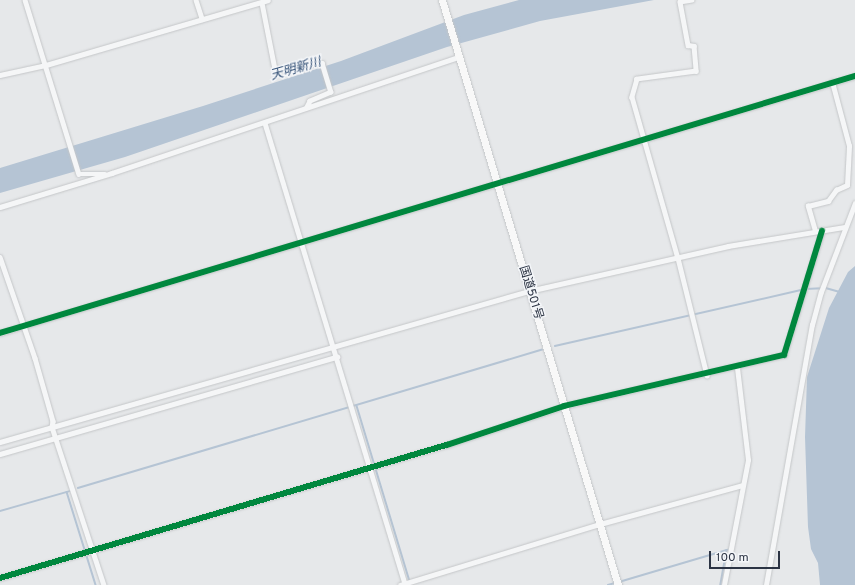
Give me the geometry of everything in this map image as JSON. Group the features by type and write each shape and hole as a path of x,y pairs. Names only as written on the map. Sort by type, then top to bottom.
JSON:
{"highway":[{"name":"国道501号","path":"442,0 618,585"}],"street":[{"path":"25,0 79,174 112,173"},
{"path":"196,0 202,19"},
{"path":"0,75 46,65 268,0"},
{"path":"692,0 680,2 688,45 694,46 696,71 637,79 632,97 678,258 707,375"},
{"path":"262,3 275,68 304,68 311,64 322,63 331,92 310,101 307,108"},
{"path":"0,208 265,123 459,55"},
{"path":"0,333 22,325 301,243 855,76"},
{"path":"815,232 808,206 828,201 836,190 847,185 849,146 832,82"},
{"path":"265,123 332,347 337,357 353,410 403,585 600,524 743,485"},
{"path":"766,585 805,354 821,292 844,227 855,203"},
{"path":"0,442 529,291 678,258 844,227"},
{"path":"0,578 447,445 564,406 707,375 784,355 822,231"},
{"path":"0,257 53,421 52,427 57,438 104,585"},
{"path":"0,454 337,357"},
{"path":"724,585 748,460 737,368"}],"water":[{"path":"519,0 654,0 540,21 447,47 125,157 0,193 0,168 203,106 341,61 464,15"},
{"path":"855,266 855,585 820,585 818,563 811,549 808,527 805,437 807,377 829,308 848,272"}],"waterway":[{"path":"806,289 826,288 840,292"},
{"path":"555,346 802,290"},
{"path":"78,488 542,350"},
{"path":"357,406 411,585"},
{"path":"0,511 70,491"},
{"path":"67,492 96,585"},
{"path":"619,582 727,550 721,585"},
{"path":"608,585 615,583"}],"cycle path":[{"path":"0,333 855,76"},
{"path":"0,578 447,445 564,406 784,355 822,231"}],"water label":[{"name":"天明新川","path":"296,70"}]}
